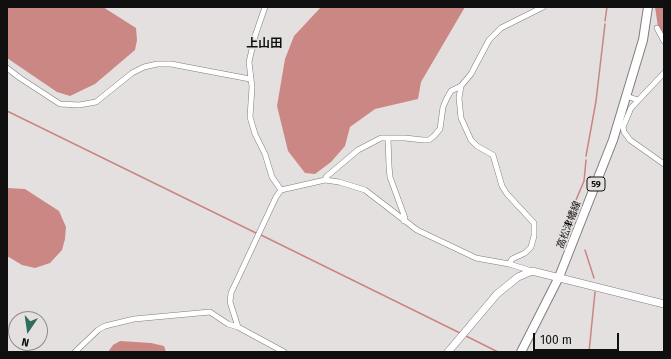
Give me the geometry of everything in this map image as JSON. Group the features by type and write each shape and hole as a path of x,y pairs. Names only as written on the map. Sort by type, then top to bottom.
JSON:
{"main road":[{"name":"高松津幡線","path":"521,352 559,277 613,140 643,40 648,7"}],"street":[{"path":"265,7 255,36 249,62 252,87 250,117 255,134 265,154 272,177 281,190"},
{"path":"325,180 326,177 358,150 381,138 429,140 440,130 447,98 452,91 461,86 471,74 490,40 501,28 543,7"},
{"path":"657,28 664,41"},
{"path":"7,68 60,104 79,105 96,102 132,73 144,67 157,64 171,64 250,79"},
{"path":"664,73 631,108 623,127 624,132 630,140 664,164"},
{"path":"461,86 459,111 471,140 477,146 493,155 502,186 507,194 534,223 534,236 531,247 525,253 512,259 509,264"},
{"path":"626,96 638,100"},
{"path":"388,138 388,166 390,177 405,218 404,221"},
{"path":"238,327 230,302 231,293 253,244 281,190 325,180 339,182 365,190 417,230 476,258 509,264 664,304"},
{"path":"448,352 497,294 518,277 532,271"},
{"path":"75,352 104,326 134,319 210,312 228,324 238,327 284,352"}],"shaded area":[{"path":"7,7 103,7 136,28 137,40 135,50 95,84 70,96 57,92 7,58"},
{"path":"321,7 465,7 421,82 418,99 375,109 350,127 345,146 331,162 315,174 305,173 288,151 277,106 285,59 294,36"},
{"path":"655,7 664,7 664,37 658,27"},
{"path":"7,188 25,189 59,211 66,227 65,239 62,250 50,263 35,268 22,265 7,256"},
{"path":"120,341 151,343 164,346 166,352 108,352 113,345"}],"waterway":[{"path":"605,21 607,7"},
{"path":"586,156 596,101 605,24"},
{"path":"7,111 256,233"},
{"path":"568,219 584,181 586,160"},
{"path":"261,235 460,333"},
{"path":"585,250 594,278"},
{"path":"589,352 595,292"},
{"path":"466,336 498,352"}],"district":[{"name":"上山田","path":"264,44"}]}
